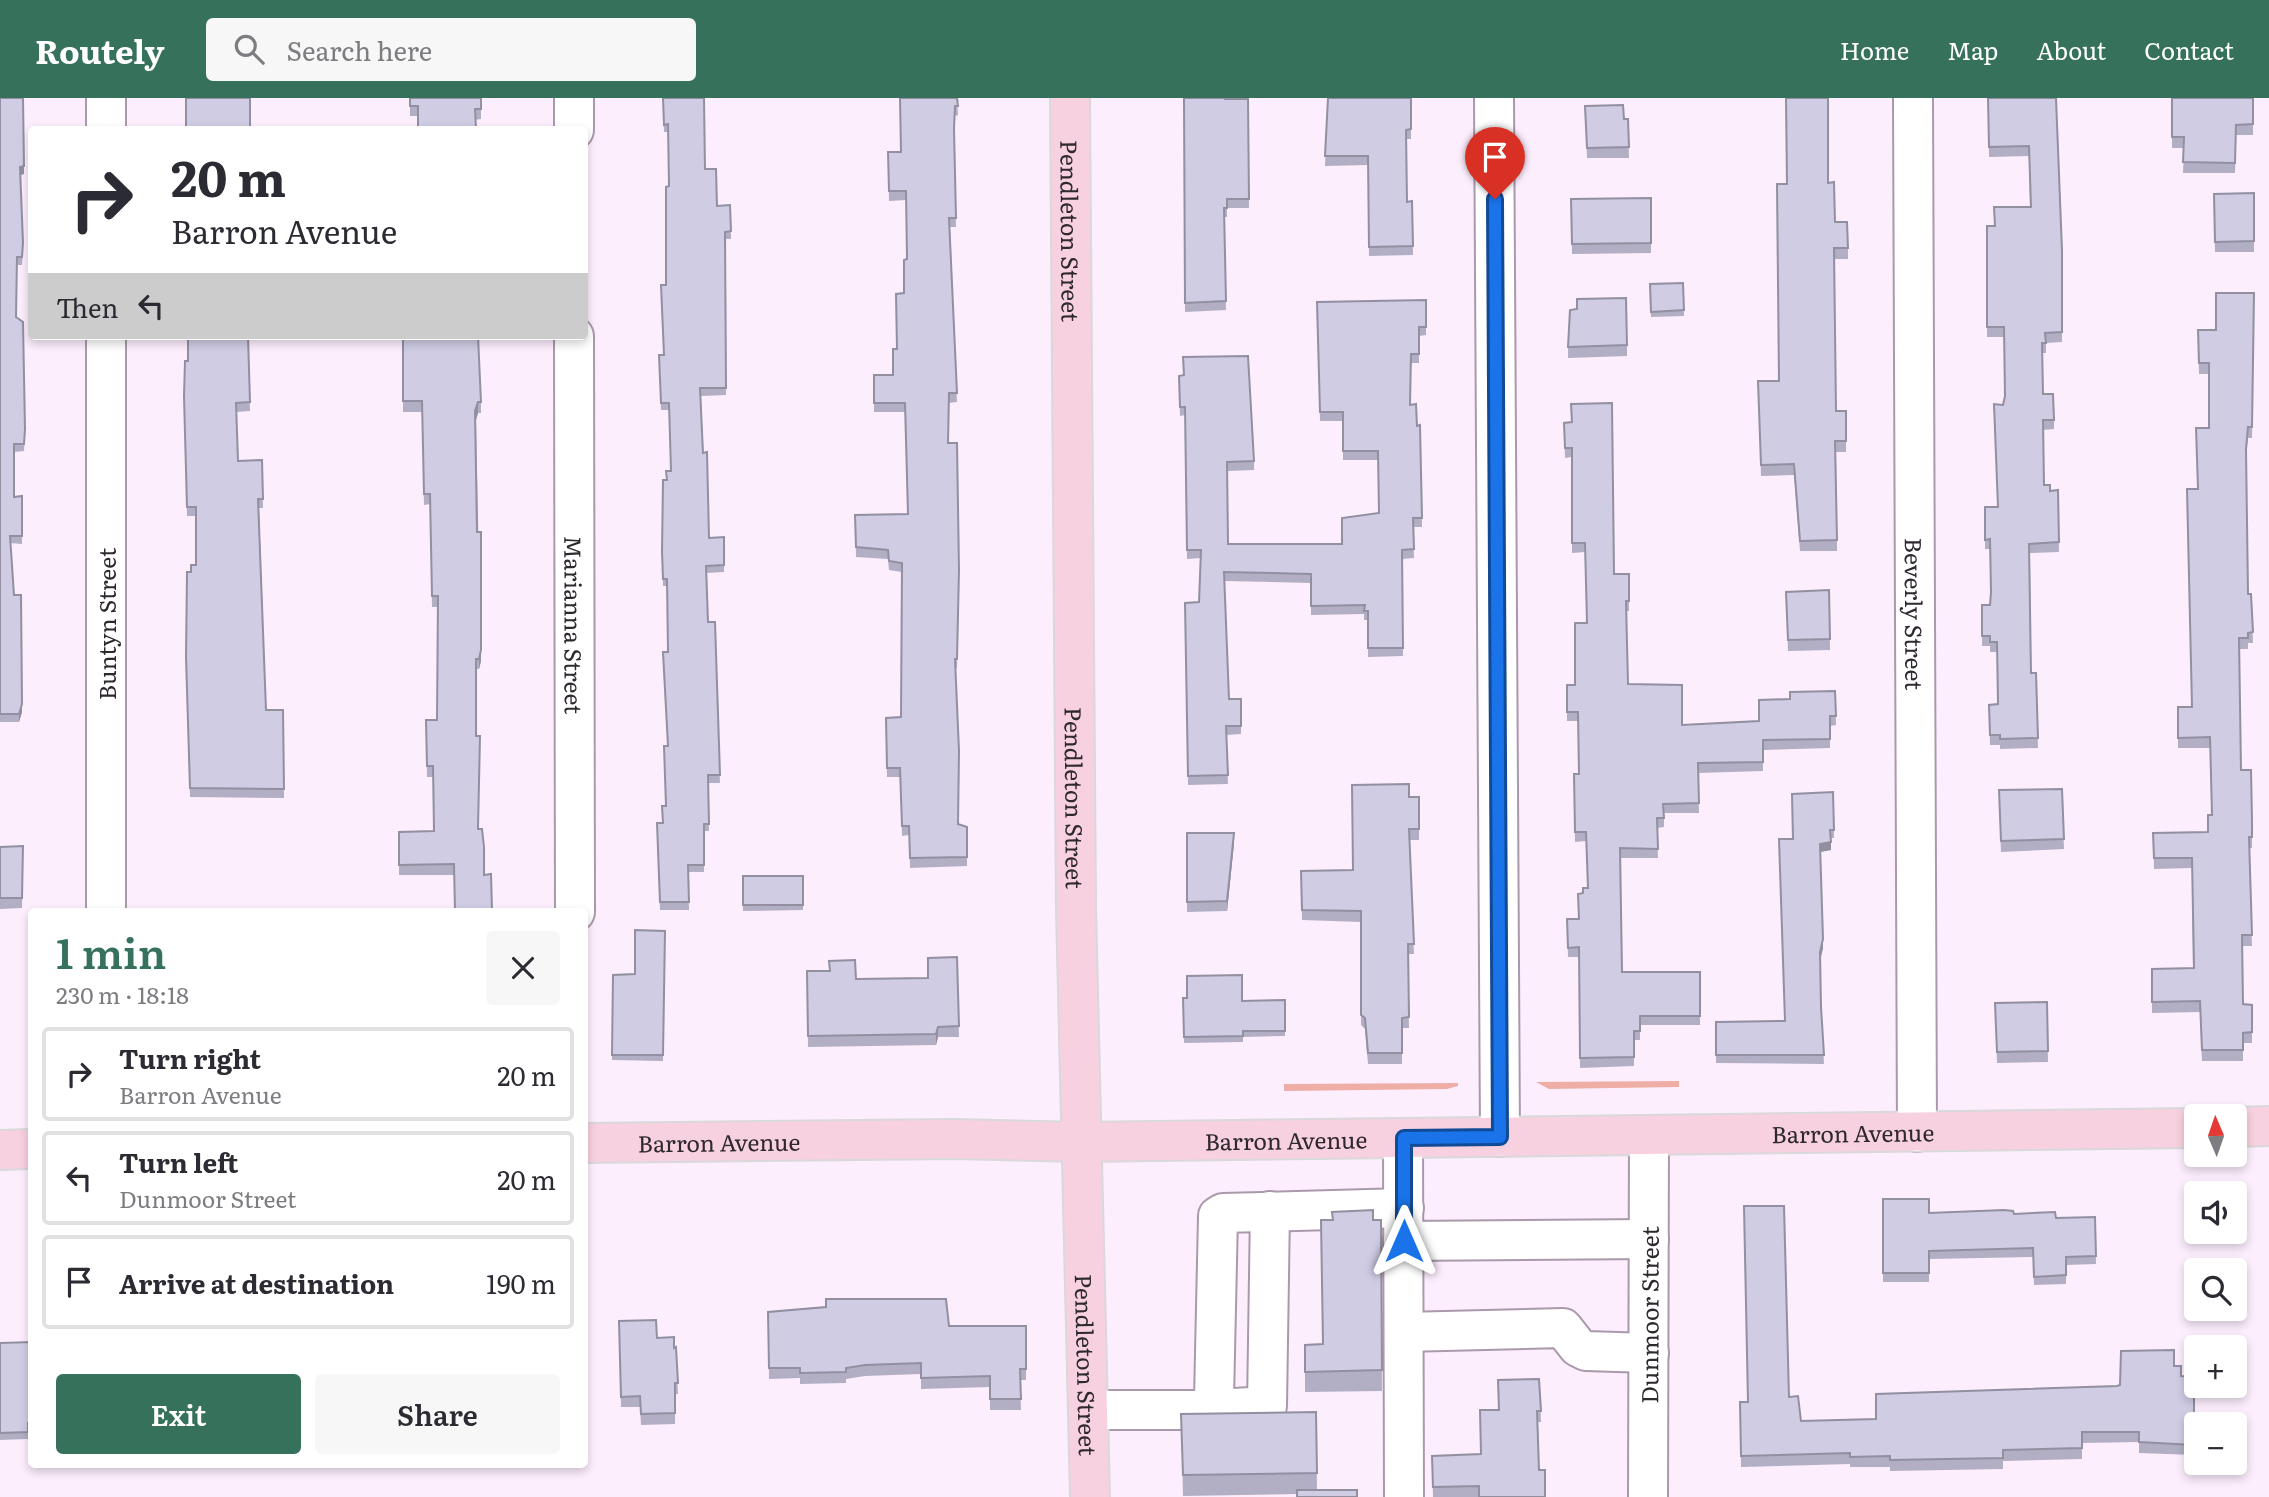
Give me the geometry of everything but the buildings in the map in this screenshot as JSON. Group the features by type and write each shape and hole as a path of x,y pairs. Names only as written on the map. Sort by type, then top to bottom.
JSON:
{"main road":[{"name":"Pendleton Street","path":"1070,98 1080,1142 1090,1497"},
{"path":"2247,1127 2269,1126"},
{"name":"Barron Avenue","path":"588,1143 956,1139 1080,1142 2184,1128"},
{"path":"0,1150 28,1149"}],"street":[{"path":"106,98 106,126"},
{"path":"574,98 574,126"},
{"path":"1494,98 1500,1137"},
{"name":"Beverly Street","path":"1913,98 1917,1132"},
{"name":"Buntyn Street","path":"106,340 106,908"},
{"name":"Marianna Street","path":"574,340 575,908"},
{"name":"Dunmoor Street","path":"1648,1497 1649,1135"},
{"path":"1404,1138 1404,1497"},
{"path":"1211,1408 1214,1399 1217,1221 1223,1213 1270,1211 1404,1225 1649,1239"},
{"path":"1088,1410 1268,1406 1270,1211"},
{"path":"1404,1332 1563,1328 1578,1347 1586,1351 1649,1353"}],"shaded area":[{"path":"1679,1081 1679,1087 1549,1089 1536,1082"},
{"path":"1458,1083 1458,1086 1447,1089 1284,1091 1284,1084"}],"route":[{"path":"1404,1241 1404,1138 1500,1137 1495,199"}]}
